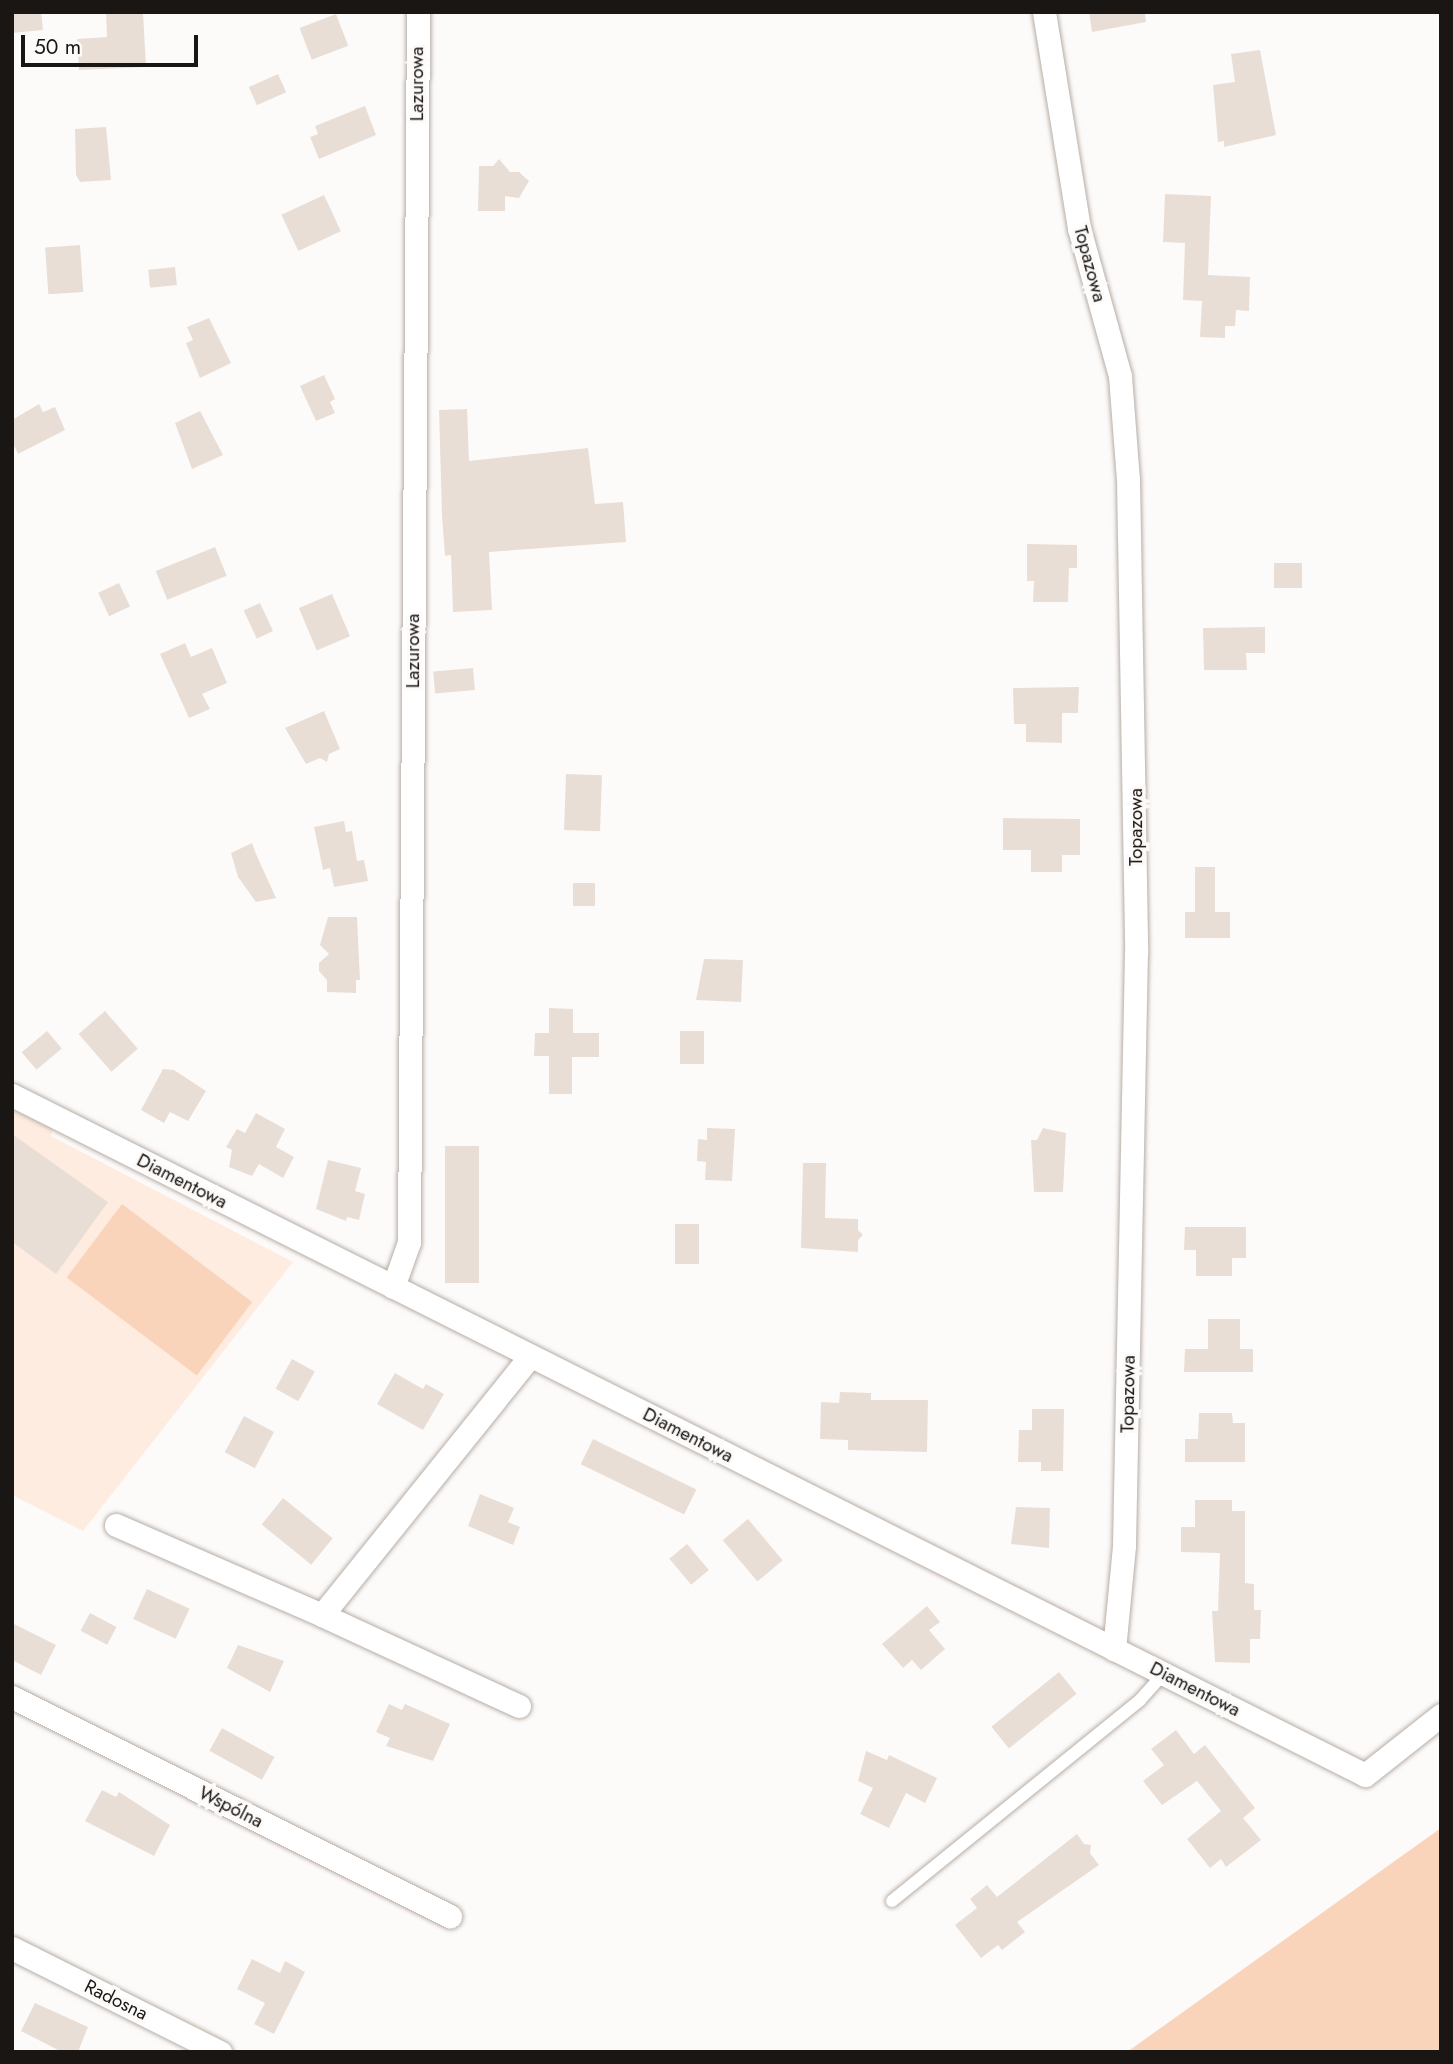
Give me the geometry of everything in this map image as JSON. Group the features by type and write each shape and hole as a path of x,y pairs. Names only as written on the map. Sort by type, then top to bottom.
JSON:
{"street":[{"name":"Lazurowa","path":"393,1287 409,1242 418,12"},
{"name":"Topazowa","path":"1044,12 1079,228 1121,376 1128,479 1136,952 1124,1546 1114,1650"},
{"name":"Diamentowa","path":"12,1095 1365,1775 1441,1715"},
{"path":"322,1615 530,1356"},
{"path":"116,1525 322,1615 519,1706"},
{"name":"Wspólna","path":"12,1697 450,1916"},
{"name":"Radosna","path":"12,1948 220,2052"}],"lane":[{"path":"892,1901 1140,1700 1164,1673"}],"shaded area":[{"path":"12,1109 53,1129 51,1136 293,1262 83,1531 12,1495"},
{"path":"122,1204 252,1302 197,1376 67,1277"},
{"path":"1441,1828 1441,2052 1127,2052"}],"building":[{"path":"12,12 41,12 43,30 12,33"},
{"path":"106,12 143,12 146,67 79,70 77,39 107,37"},
{"path":"1089,12 1145,12 1146,22 1092,32"},
{"path":"336,14 348,46 312,60 300,28"},
{"path":"1260,50 1276,135 1224,147 1224,141 1218,142 1213,85 1235,82 1231,54"},
{"path":"278,74 286,92 257,105 249,87"},
{"path":"365,106 376,135 319,159 310,137 318,134 315,126"},
{"path":"106,127 111,180 80,182 76,175 75,129"},
{"path":"499,159 510,172 519,172 529,181 519,198 505,196 505,211 478,211 479,166 493,166"},
{"path":"1165,194 1211,196 1208,275 1250,277 1249,311 1236,310 1235,326 1225,326 1225,338 1200,337 1202,301 1183,300 1185,243 1163,242"},
{"path":"324,195 341,231 298,251 281,215"},
{"path":"80,245 83,292 48,294 45,247"},
{"path":"175,267 177,285 150,288 148,270"},
{"path":"209,318 231,363 200,378 186,343 193,340 187,327"},
{"path":"324,375 335,399 330,402 335,413 316,421 300,386"},
{"path":"39,404 43,412 55,407 65,430 18,454 12,441 12,420"},
{"path":"467,409 469,461 588,448 595,504 623,502 626,542 489,552 492,610 453,612 451,555 445,556 442,516 439,410"},
{"path":"200,411 223,455 192,469 175,423"},
{"path":"1027,544 1077,545 1077,568 1069,568 1068,602 1033,602 1034,581 1027,581"},
{"path":"215,547 227,576 167,600 156,571"},
{"path":"1274,563 1302,563 1302,588 1274,588"},
{"path":"119,583 130,607 109,616 98,593"},
{"path":"332,594 350,636 317,650 299,608"},
{"path":"260,603 273,631 257,639 244,611"},
{"path":"1265,627 1265,653 1246,653 1247,670 1204,670 1203,628"},
{"path":"185,643 191,657 212,648 227,683 202,694 210,709 189,718 160,654"},
{"path":"473,668 475,690 435,693 433,671"},
{"path":"1079,687 1078,713 1062,713 1062,743 1026,742 1026,724 1014,724 1013,688"},
{"path":"324,711 340,749 329,754 327,762 320,758 306,764 285,728"},
{"path":"566,774 602,775 600,831 564,830"},
{"path":"1003,818 1080,819 1080,855 1062,855 1062,872 1031,872 1031,850 1003,850"},
{"path":"344,821 346,832 352,831 357,861 364,860 368,881 334,887 330,868 323,870 314,827"},
{"path":"252,843 276,898 256,902 238,877 231,853"},
{"path":"1195,867 1215,867 1215,912 1230,912 1230,938 1185,938 1185,912 1195,912"},
{"path":"573,883 595,883 595,906 573,906"},
{"path":"328,917 357,917 360,980 356,980 356,993 327,992 327,980 319,971 319,963 329,954 320,945"},
{"path":"704,959 743,960 741,1002 696,1000"},
{"path":"549,1008 573,1009 573,1033 599,1033 599,1057 572,1057 572,1094 549,1094 549,1056 534,1056 535,1033 549,1033"},
{"path":"105,1011 138,1049 111,1072 79,1034"},
{"path":"47,1031 62,1049 37,1070 22,1052"},
{"path":"680,1031 704,1031 704,1064 680,1064"},
{"path":"163,1069 174,1070 206,1091 188,1121 170,1112 164,1123 141,1110"},
{"path":"256,1113 285,1129 276,1147 294,1157 283,1178 259,1164 252,1176 229,1167 232,1150 226,1147 237,1129 245,1133"},
{"path":"707,1128 735,1129 732,1181 705,1180 706,1162 697,1161 698,1139 707,1140"},
{"path":"1043,1128 1066,1133 1063,1192 1034,1192 1031,1140 1037,1140"},
{"path":"12,1134 108,1202 56,1274 12,1242"},
{"path":"445,1146 479,1146 479,1283 445,1283"},
{"path":"328,1160 361,1168 355,1191 365,1194 359,1220 347,1217 346,1221 316,1209"},
{"path":"803,1163 826,1163 825,1218 858,1219 858,1230 863,1235 858,1240 858,1252 801,1248"},
{"path":"675,1224 699,1224 699,1264 675,1264"},
{"path":"1185,1227 1246,1227 1246,1258 1232,1258 1232,1276 1196,1276 1196,1250 1184,1250"},
{"path":"1208,1319 1240,1319 1240,1349 1253,1349 1253,1372 1184,1372 1185,1349 1208,1349"},
{"path":"292,1359 315,1372 298,1401 276,1389"},
{"path":"395,1373 423,1389 426,1384 444,1394 423,1430 377,1404"},
{"path":"840,1392 871,1393 871,1400 928,1400 927,1452 848,1450 848,1440 820,1439 821,1402 839,1403"},
{"path":"1032,1409 1064,1409 1063,1471 1041,1471 1041,1462 1018,1462 1019,1430 1032,1430"},
{"path":"1199,1413 1232,1413 1233,1423 1245,1423 1245,1462 1185,1462 1185,1439 1198,1439"},
{"path":"244,1416 274,1432 255,1468 225,1452"},
{"path":"593,1439 696,1489 684,1515 581,1464"},
{"path":"480,1494 514,1508 508,1522 520,1527 513,1545 468,1526"},
{"path":"283,1498 333,1538 311,1565 262,1524"},
{"path":"1195,1500 1232,1500 1232,1511 1245,1511 1245,1583 1254,1584 1254,1610 1261,1610 1260,1639 1250,1639 1250,1663 1215,1662 1212,1611 1218,1611 1220,1553 1181,1552 1181,1527 1195,1527"},
{"path":"1016,1507 1050,1508 1049,1548 1011,1544"},
{"path":"748,1519 783,1560 757,1582 723,1540"},
{"path":"687,1544 709,1570 691,1585 669,1559"},
{"path":"147,1589 190,1609 176,1639 133,1619"},
{"path":"927,1606 940,1622 929,1630 945,1649 921,1670 912,1660 903,1668 882,1644"},
{"path":"90,1613 116,1627 107,1645 81,1631"},
{"path":"12,1623 56,1645 41,1675 12,1660"},
{"path":"238,1645 284,1661 270,1692 227,1668"},
{"path":"1059,1672 1077,1694 1009,1749 991,1727"},
{"path":"389,1704 402,1710 405,1704 450,1724 433,1761 386,1746 390,1738 376,1732"},
{"path":"222,1728 274,1757 262,1780 209,1751"},
{"path":"1176,1730 1194,1754 1205,1745 1255,1808 1243,1818 1261,1840 1226,1867 1221,1859 1210,1868 1187,1839 1221,1811 1197,1781 1162,1805 1143,1781 1164,1765 1151,1749"},
{"path":"866,1751 887,1760 889,1755 937,1778 925,1803 906,1793 889,1828 860,1814 873,1788 858,1781"},
{"path":"102,1790 116,1797 119,1792 170,1825 154,1856 85,1821"},
{"path":"1077,1834 1084,1844 1091,1845 1090,1853 1099,1865 1017,1922 1025,1932 1002,1950 998,1945 981,1958 955,1925 977,1908 970,1899 987,1885 997,1897"},
{"path":"252,1959 280,1973 285,1961 305,1972 274,2034 254,2024 265,2003 237,1989"},
{"path":"35,2003 88,2027 78,2052 62,2052 21,2031"}]}
